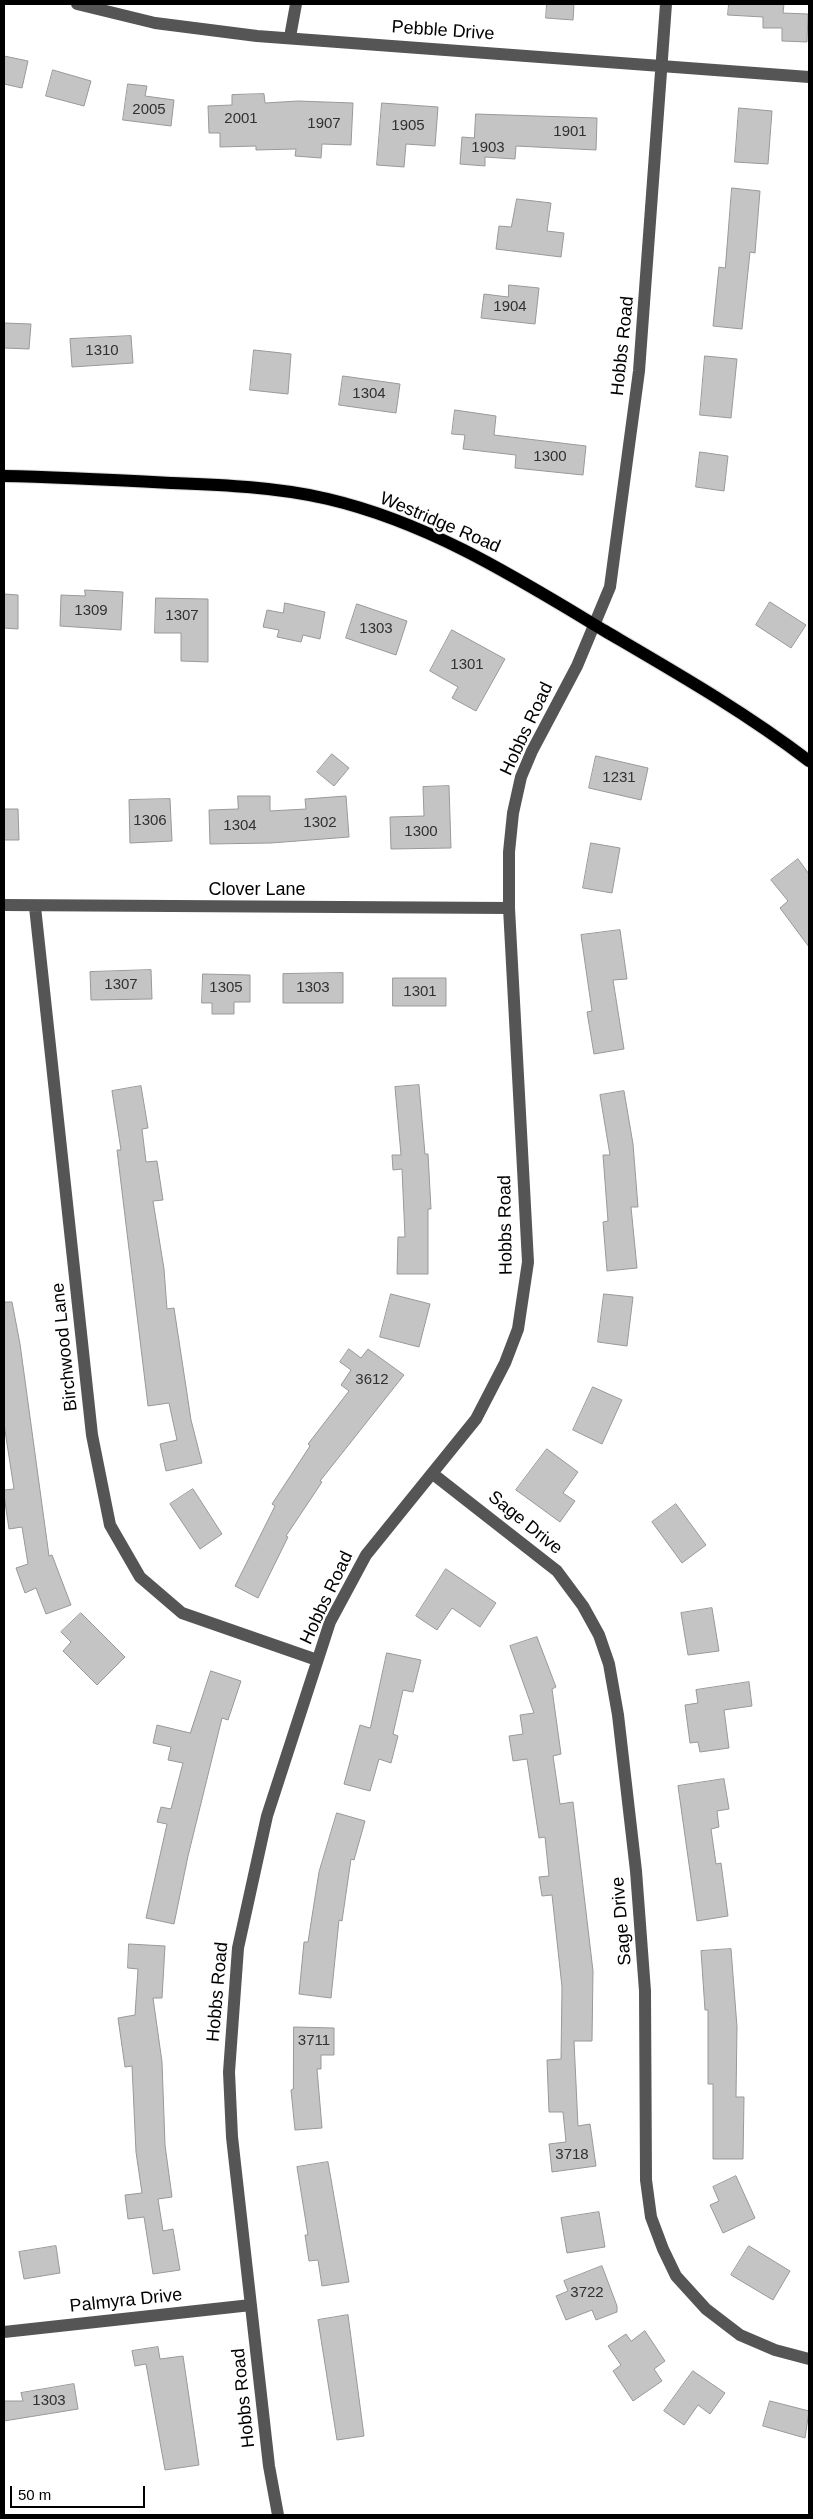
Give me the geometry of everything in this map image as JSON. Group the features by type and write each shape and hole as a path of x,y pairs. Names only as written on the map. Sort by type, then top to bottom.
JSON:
{"main road":[{"name":"Westridge Road","path":"4,476 235,486 328,499 392,518 464,549 595,625 725,702 809,761"}],"street":[{"name":"Pebble Drive","path":"77,4 155,23 257,36 809,77"},
{"path":"290,37 296,4"},
{"name":"Hobbs Road","path":"278,2515 268,2466 232,2137 230,2081 231,2022 238,1948 267,1816 330,1622 366,1555 476,1419 505,1363 518,1329 524,1299 528,1262 509,908 509,852 512,812 521,777 532,751 577,666 610,587 639,371 666,4"},
{"name":"Clover Lane","path":"4,906 509,908"},
{"name":"Birchwood Lane","path":"35,907 92,1435 110,1525 140,1577 182,1613 317,1660"},
{"name":"Sage Drive","path":"433,1474 556,1571 587,1613 599,1634 609,1664 618,1715 632,1842 645,1991 646,2180 652,2217 663,2249 676,2276 706,2309 740,2335 775,2350 809,2359"},
{"name":"Palmyra Drive","path":"4,2332 251,2305"}],"building":[{"path":"547,4 574,4 573,20 546,18"},
{"path":"729,4 784,4 783,13 808,14 807,42 782,41 782,28 763,28 763,17 728,15"},
{"path":"4,56 28,61 22,88 4,84"},
{"path":"53,70 91,81 84,106 46,96"},
{"path":"128,84 147,86 145,96 174,100 171,126 123,120"},
{"path":"264,94 265,103 298,101 353,103 351,145 322,144 321,158 295,156 296,149 256,150 256,146 220,147 220,133 209,133 208,106 232,105 232,95"},
{"path":"382,103 438,107 435,146 406,144 404,167 377,165"},
{"path":"739,108 772,111 768,164 735,162"},
{"path":"476,114 597,118 596,150 516,146 515,159 485,157 485,166 460,164 462,137 474,138"},
{"path":"732,188 760,191 755,253 750,252 742,329 713,326 719,267 725,268"},
{"path":"517,199 551,203 547,231 564,233 561,257 496,249 499,226 511,227"},
{"path":"509,285 539,288 535,324 481,318 484,294 508,297"},
{"path":"4,323 31,324 29,349 4,348"},
{"path":"131,336 133,363 72,367 70,339"},
{"path":"254,350 291,354 288,394 250,390"},
{"path":"705,356 737,359 731,418 700,415"},
{"path":"343,376 400,384 396,413 339,405"},
{"path":"455,410 496,416 494,435 586,446 583,475 515,468 516,455 463,449 465,435 452,434"},
{"path":"700,452 728,456 724,491 696,487"},
{"path":"85,590 123,592 121,630 60,626 61,595 85,596"},
{"path":"4,594 18,595 18,629 4,628"},
{"path":"156,598 208,599 208,662 181,661 181,633 155,633"},
{"path":"770,602 806,625 791,648 756,625"},
{"path":"285,603 325,612 320,639 303,635 301,642 277,637 279,630 263,627 267,610 283,613"},
{"path":"357,604 407,621 396,655 346,638"},
{"path":"452,630 505,659 476,711 452,698 458,687 430,671"},
{"path":"332,754 349,768 334,786 317,772"},
{"path":"596,756 648,768 641,800 589,788"},
{"path":"449,786 451,848 391,849 390,817 424,816 423,787"},
{"path":"238,796 270,796 270,811 306,809 305,799 346,796 349,837 271,843 210,844 209,810 238,809"},
{"path":"170,799 172,841 130,843 129,800"},
{"path":"4,809 18,809 19,840 4,840"},
{"path":"591,843 620,848 612,893 583,888"},
{"path":"798,859 809,874 809,947 780,908 788,901 771,880"},
{"path":"620,930 627,979 613,980 624,1049 594,1054 587,1012 592,1011 581,935"},
{"path":"151,970 152,999 91,1000 90,972"},
{"path":"343,973 343,1003 283,1003 283,974"},
{"path":"203,974 250,975 250,1002 234,1002 234,1014 212,1014 212,1003 202,1003"},
{"path":"393,978 446,978 446,1006 393,1006"},
{"path":"419,1085 425,1154 428,1154 431,1209 428,1209 428,1274 397,1274 398,1237 405,1237 402,1169 393,1170 392,1155 401,1155 395,1087"},
{"path":"141,1086 148,1128 142,1129 146,1162 157,1161 163,1200 153,1201 164,1269 167,1309 174,1308 191,1420 202,1463 166,1471 160,1444 177,1440 169,1403 148,1406 117,1150 121,1150 112,1091"},
{"path":"624,1091 633,1144 638,1207 631,1207 637,1268 607,1271 603,1222 608,1221 603,1155 610,1155 600,1095"},
{"path":"391,1294 430,1304 419,1347 380,1337"},
{"path":"604,1294 633,1297 627,1346 598,1342"},
{"path":"4,1302 12,1302 20,1344 49,1556 52,1555 71,1605 46,1614 36,1588 25,1593 16,1568 28,1564 22,1527 9,1529 4,1495 4,1490 14,1489 4,1424"},
{"path":"349,1349 361,1358 368,1349 404,1375 320,1481 322,1482 286,1536 288,1537 258,1598 235,1586 275,1506 272,1504 310,1446 308,1444 349,1391 341,1385 351,1370 340,1362"},
{"path":"593,1387 622,1400 602,1444 573,1430"},
{"path":"547,1449 578,1472 563,1493 575,1501 560,1522 516,1490"},
{"path":"193,1489 222,1534 200,1549 170,1504"},
{"path":"676,1504 706,1545 682,1563 652,1522"},
{"path":"446,1569 496,1603 480,1627 452,1608 437,1630 416,1616"},
{"path":"712,1608 719,1651 688,1655 681,1613"},
{"path":"81,1613 125,1657 97,1685 63,1651 71,1642 61,1632"},
{"path":"537,1637 556,1687 552,1689 561,1754 553,1756 560,1804 573,1802 593,1971 592,2041 574,2041 578,2126 590,2124 596,2166 552,2172 549,2144 566,2142 563,2112 549,2112 547,2060 561,2059 562,1987 552,1895 542,1896 539,1877 549,1876 545,1837 539,1838 527,1759 513,1761 509,1736 523,1734 520,1715 534,1713 510,1646"},
{"path":"387,1653 421,1660 413,1692 403,1690 393,1734 398,1736 391,1763 379,1759 370,1791 344,1784 360,1725 370,1728"},
{"path":"211,1671 241,1681 228,1720 222,1718 188,1856 174,1924 146,1918 167,1824 157,1822 161,1807 171,1809 183,1763 168,1760 171,1747 153,1743 157,1725 190,1733"},
{"path":"749,1682 752,1706 724,1710 729,1748 700,1752 698,1742 690,1743 685,1705 698,1703 696,1690"},
{"path":"724,1779 729,1809 717,1811 719,1827 711,1829 716,1864 721,1863 728,1916 697,1921 678,1786"},
{"path":"337,1813 365,1821 354,1860 351,1859 342,1921 339,1920 331,1998 299,1994 304,1942 308,1942 319,1872"},
{"path":"129,1944 165,1946 162,1998 153,1998 162,2062 165,2145 172,2197 158,2199 163,2231 173,2229 180,2270 153,2274 144,2217 128,2219 125,2195 142,2193 136,2152 132,2066 125,2067 118,2018 135,2015 138,1969 128,1968"},
{"path":"731,1949 737,2027 736,2097 744,2097 743,2159 713,2159 713,2084 708,2084 708,2010 705,2010 701,1951"},
{"path":"294,2027 334,2028 334,2055 321,2055 321,2069 317,2069 322,2128 295,2130 291,2090 293,2089"},
{"path":"328,2162 349,2282 322,2286 318,2260 309,2261 305,2235 308,2235 297,2167"},
{"path":"736,2176 755,2218 723,2233 710,2205 719,2201 713,2187"},
{"path":"599,2212 605,2247 567,2253 561,2218"},
{"path":"56,2246 60,2273 24,2279 19,2252"},
{"path":"749,2246 790,2271 773,2300 731,2275"},
{"path":"602,2266 617,2306 617,2312 596,2320 592,2310 566,2320 556,2296 568,2291 564,2281"},
{"path":"348,2315 364,2436 337,2440 318,2320"},
{"path":"645,2331 665,2361 654,2369 662,2381 633,2401 613,2371 621,2365 608,2346 626,2334 631,2341"},
{"path":"158,2347 160,2359 183,2356 199,2465 165,2470 146,2364 135,2366 132,2351"},
{"path":"693,2371 725,2393 710,2414 698,2405 684,2425 664,2411"},
{"path":"74,2384 78,2409 4,2421 4,2401 23,2401 21,2393"},
{"path":"770,2401 809,2411 805,2438 763,2426"}]}
